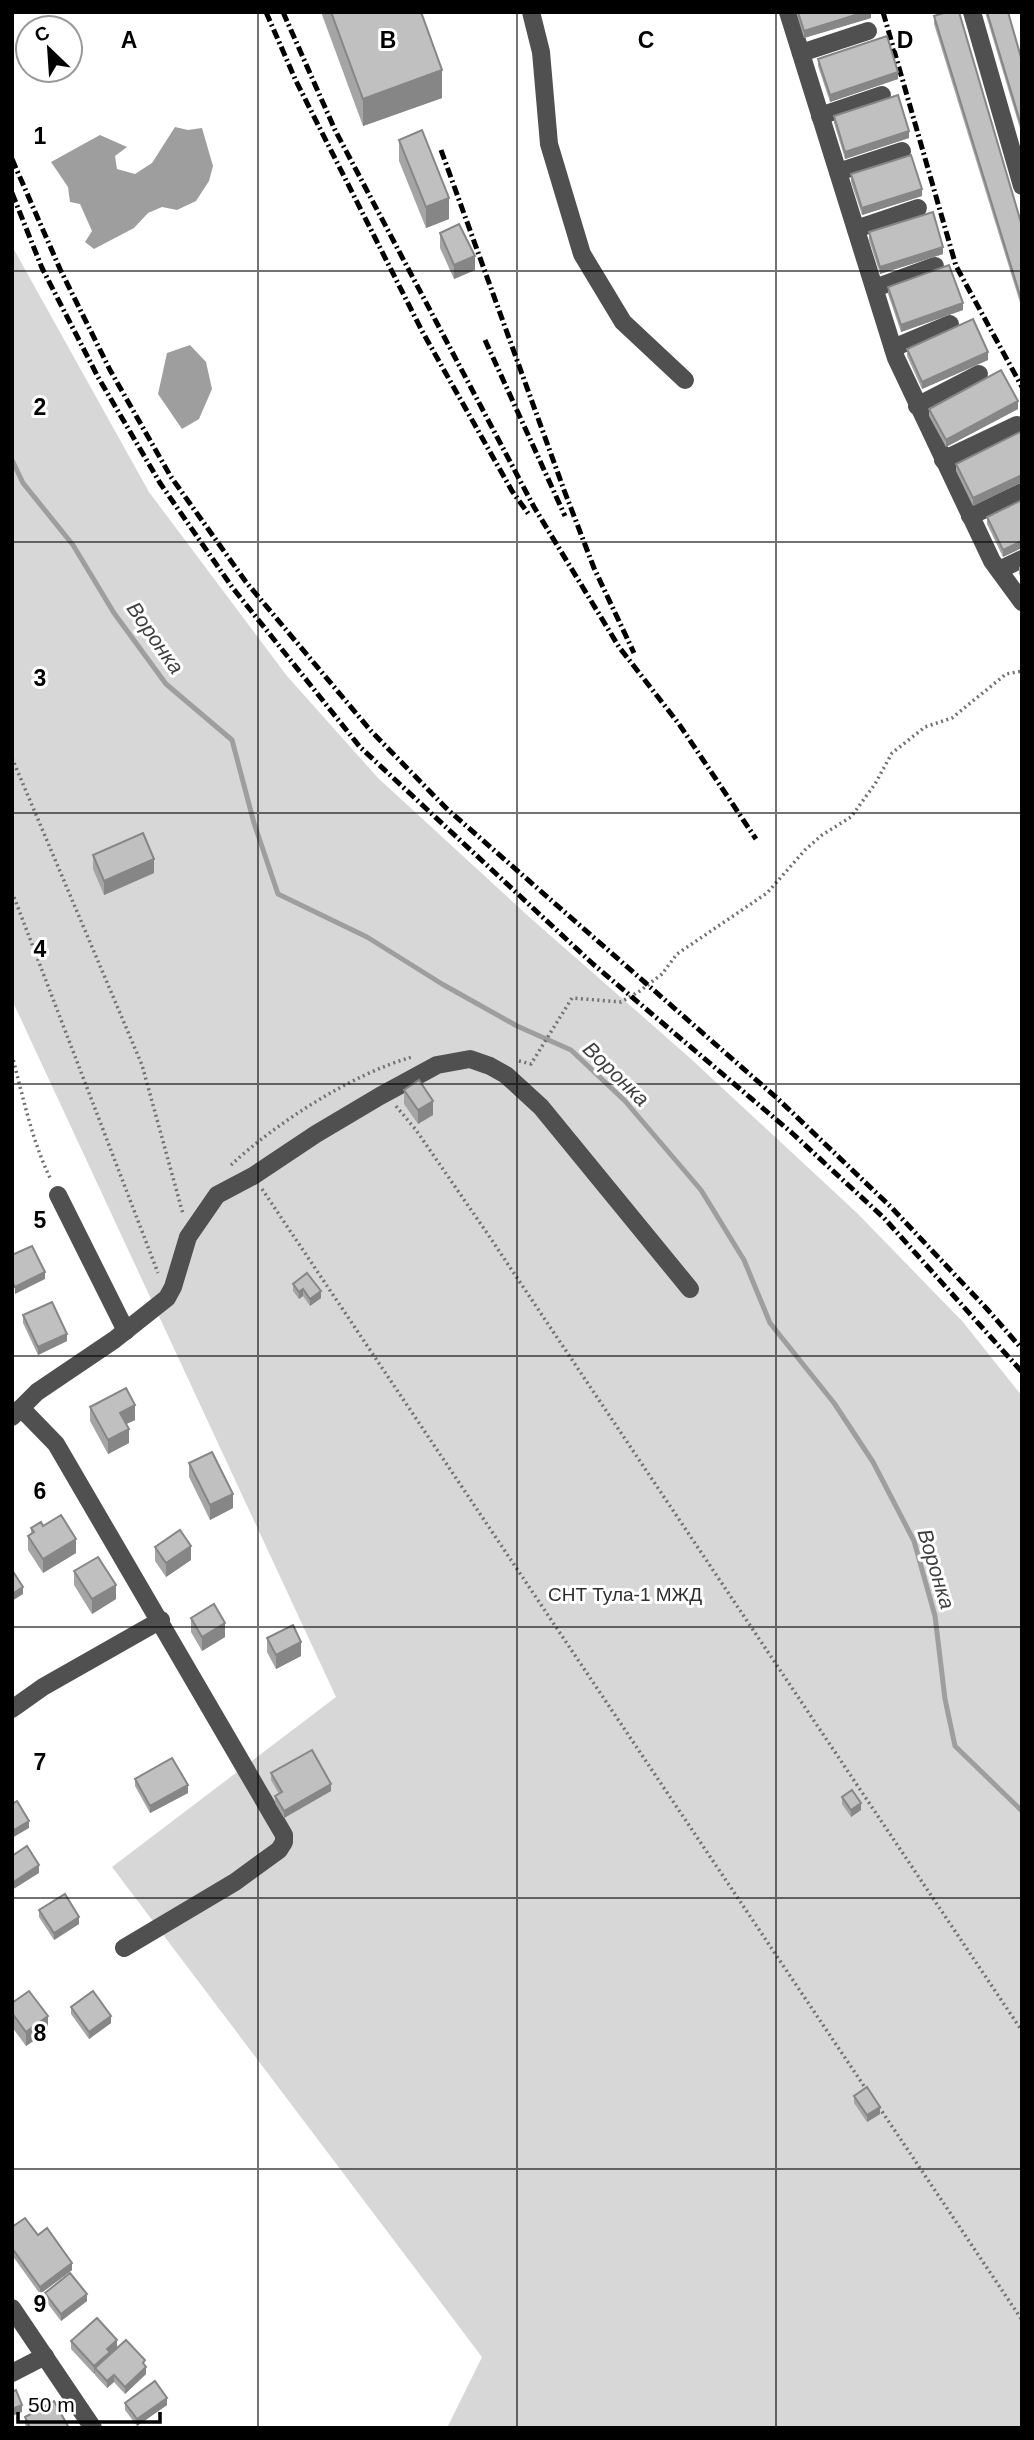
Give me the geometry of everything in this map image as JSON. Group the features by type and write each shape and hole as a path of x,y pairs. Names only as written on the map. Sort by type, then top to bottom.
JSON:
{"street":[{"path":"531,12 541,52 549,144 582,254 623,322 685,380"},
{"path":"788,12 893,348 917,406 992,561 1022,602"},
{"path":"972,12 1022,186"},
{"path":"801,53 867,31"},
{"path":"820,116 882,95"},
{"path":"838,172 902,151"},
{"path":"856,229 918,208"},
{"path":"875,288 935,266"},
{"path":"893,348 950,324"},
{"path":"917,406 979,374"},
{"path":"943,460 1017,425"},
{"path":"970,516 1022,492"},
{"path":"999,570 1022,559"},
{"path":"124,1948 235,1882 279,1850 285,1842 283,1832 56,1444 17,1413 37,1392 126,1331 167,1298 188,1237 217,1195 253,1176 380,1096 437,1065 461,1059 480,1062 506,1075 541,1107 690,1289"},
{"path":"58,1195 126,1331"},
{"path":"12,1709 43,1687 161,1620"},
{"path":"12,2308 93,2428"},
{"path":"12,2373 45,2356"}],"path":[{"path":"531,1064 572,998 621,1002 640,991 662,974 677,954 766,893 805,850 822,835 851,817 875,784 892,753 925,727 952,718 1006,674 1022,671"},
{"path":"12,758 142,1065 188,1237"},
{"path":"12,892 167,1298"},
{"path":"230,1166 303,1110 373,1071 424,1053"},
{"path":"12,1055 44,1166 58,1195"},
{"path":"380,1096 397,1106 416,1130 1022,2031"},
{"path":"253,1176 1022,2320"}],"green space":[{"name":"СНТ Тула-1 МЖД","path":"12,246 149,492 287,676 378,778 527,915 690,1058 857,1213 963,1322 1022,1396 1022,2428 447,2428 482,2357 112,1867 336,1697 12,1000"}],"shaded area":[{"path":"175,127 188,130 202,128 213,166 209,181 196,201 177,210 162,207 148,213 134,228 94,249 85,242 92,231 80,204 70,202 68,187 51,162 100,135 127,147 115,156 117,169 135,174 152,163"},
{"path":"190,345 206,362 212,389 199,419 182,429 158,394 167,353"}],"building":[{"path":"331,12 421,12 442,70 363,99"},
{"path":"798,12 865,12 804,31"},
{"path":"959,12 1022,226 1022,302 934,16"},
{"path":"987,12 1008,12 1022,61 1022,128"},
{"path":"887,36 898,72 830,95 818,59"},
{"path":"898,95 909,131 845,152 834,116"},
{"path":"422,130 449,198 426,207 399,140"},
{"path":"911,155 922,189 862,208 851,174"},
{"path":"933,212 943,247 880,267 869,232"},
{"path":"459,224 475,256 454,265 440,233"},
{"path":"949,265 963,303 901,325 888,287"},
{"path":"973,319 988,352 922,382 907,349"},
{"path":"1001,370 1018,401 946,440 929,409"},
{"path":"1022,431 1022,475 973,498 956,464"},
{"path":"1022,500 1022,541 1003,550 987,517"},
{"path":"143,833 154,859 104,881 93,855"},
{"path":"419,1080 433,1101 418,1110 404,1090"},
{"path":"32,1246 45,1272 15,1287 12,1282 12,1255"},
{"path":"307,1273 321,1291 310,1299 303,1289 299,1292 293,1284"},
{"path":"52,1302 67,1334 38,1347 23,1315"},
{"path":"126,1388 135,1405 120,1413 129,1429 108,1440 90,1407"},
{"path":"212,1452 233,1494 210,1505 189,1463"},
{"path":"61,1515 76,1539 43,1559 28,1536 34,1532 31,1528 41,1522 43,1526"},
{"path":"180,1530 191,1546 166,1563 155,1547"},
{"path":"98,1557 116,1585 92,1599 74,1571"},
{"path":"12,1570 23,1587 12,1594"},
{"path":"214,1604 225,1623 202,1637 191,1618"},
{"path":"293,1625 301,1642 276,1655 267,1638"},
{"path":"312,1750 331,1784 284,1811 275,1796 282,1792 271,1773"},
{"path":"172,1758 188,1785 150,1806 135,1779"},
{"path":"852,1790 861,1803 851,1810 842,1797"},
{"path":"17,1801 29,1821 12,1831 12,1804"},
{"path":"27,1846 39,1865 12,1883 12,1856"},
{"path":"65,1894 79,1917 54,1933 39,1910"},
{"path":"29,1991 48,2016 26,2032 12,2013 12,2003"},
{"path":"93,1991 111,2016 89,2032 71,2007"},
{"path":"867,2087 880,2107 867,2115 854,2096"},
{"path":"25,2218 38,2235 47,2228 72,2263 40,2287 12,2248 12,2227"},
{"path":"70,2273 87,2294 61,2314 45,2293"},
{"path":"97,2318 117,2340 107,2349 110,2352 94,2366 71,2341"},
{"path":"126,2340 145,2360 143,2363 146,2367 125,2387 114,2375 107,2381 95,2368"},
{"path":"155,2381 167,2398 137,2419 125,2403"},
{"path":"16,2390 22,2405 12,2409 12,2392"},
{"path":"54,2401 69,2428 30,2428 25,2417"}],"waterway":[{"name":"Воронка","path":"12,460 23,483 73,545 114,613 166,684 232,740 254,823 278,894 367,937 442,984 517,1026 571,1050 625,1101 701,1190 744,1260 770,1323 834,1403 873,1462 914,1541 935,1616 945,1699 955,1746 1022,1811"}],"railway":[{"path":"266,12 296,81 422,331 512,491 530,516"},
{"path":"283,12 335,130 534,507 619,647 679,724 756,839"},
{"path":"883,12 956,266 1022,387"},
{"path":"441,150 564,490 594,568 634,653"},
{"path":"12,159 60,269 110,370 171,477 246,582 371,731 447,809 778,1099 891,1207 1022,1349"},
{"path":"12,193 42,268 98,377 160,483 232,587 360,747 593,964 792,1133 884,1218 1022,1372"},
{"path":"485,340 565,516"}]}
